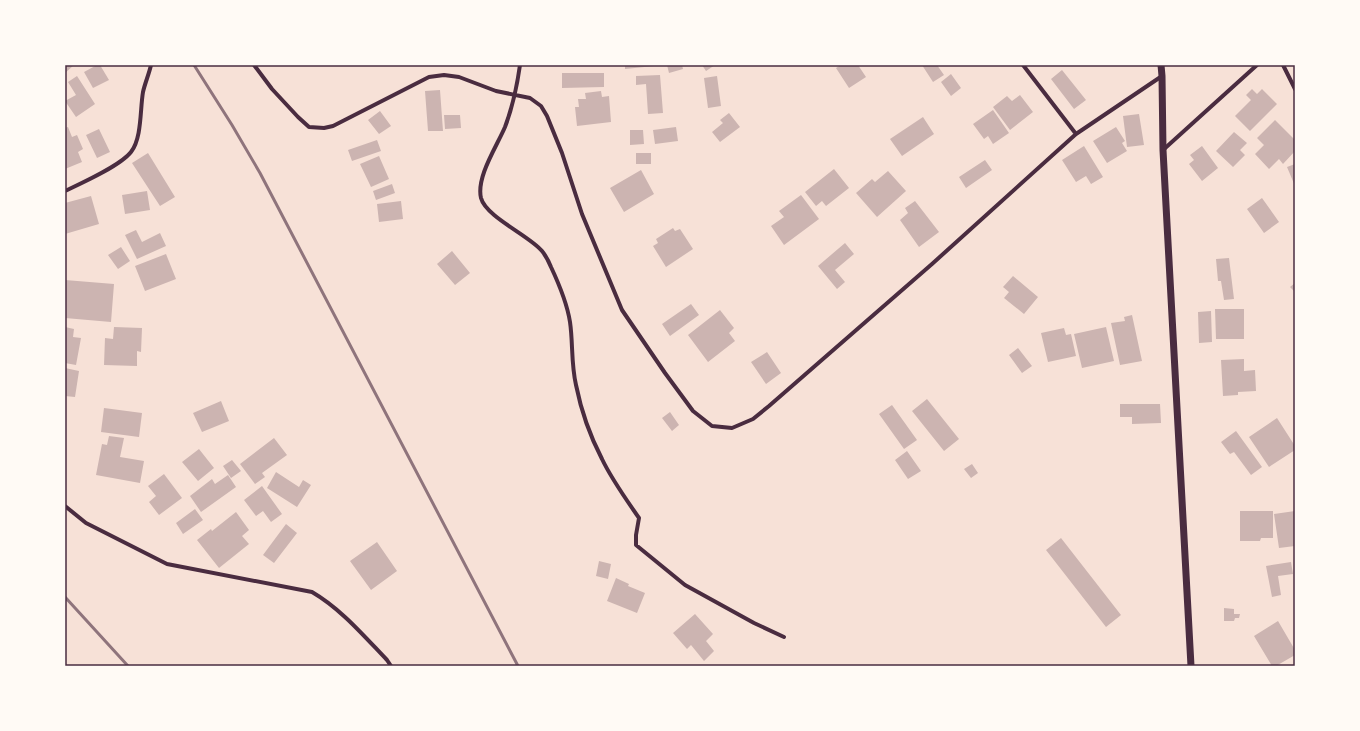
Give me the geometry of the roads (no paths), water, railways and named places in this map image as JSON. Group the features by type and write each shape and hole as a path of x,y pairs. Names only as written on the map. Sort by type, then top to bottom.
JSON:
{"street":[{"path":"65,191 95,176 123,159 132,151 137,138 143,91 151,65"},
{"path":"254,65 272,89 309,127 324,128 333,126 429,77 444,75 459,77 496,91 530,98 541,106 547,116 562,153 582,214 622,310 693,411 712,426 732,428 753,419 769,406 932,264 1076,134 1162,76"},
{"path":"520,65 515,96 505,126 485,172 481,187 481,199 500,220 542,251 551,266 563,296 570,321 576,384 583,411 601,459 639,518 636,545 685,585 754,623 784,637"},
{"path":"1023,65 1076,134"},
{"path":"1161,65 1163,150 1191,666"},
{"path":"1163,150 1257,65"},
{"path":"1283,65 1295,88"},
{"path":"65,506 86,523 167,564 312,592 326,601 348,619 391,666"}],"railway":[{"path":"194,65 260,173 518,666"},
{"path":"65,597 128,666"}]}
